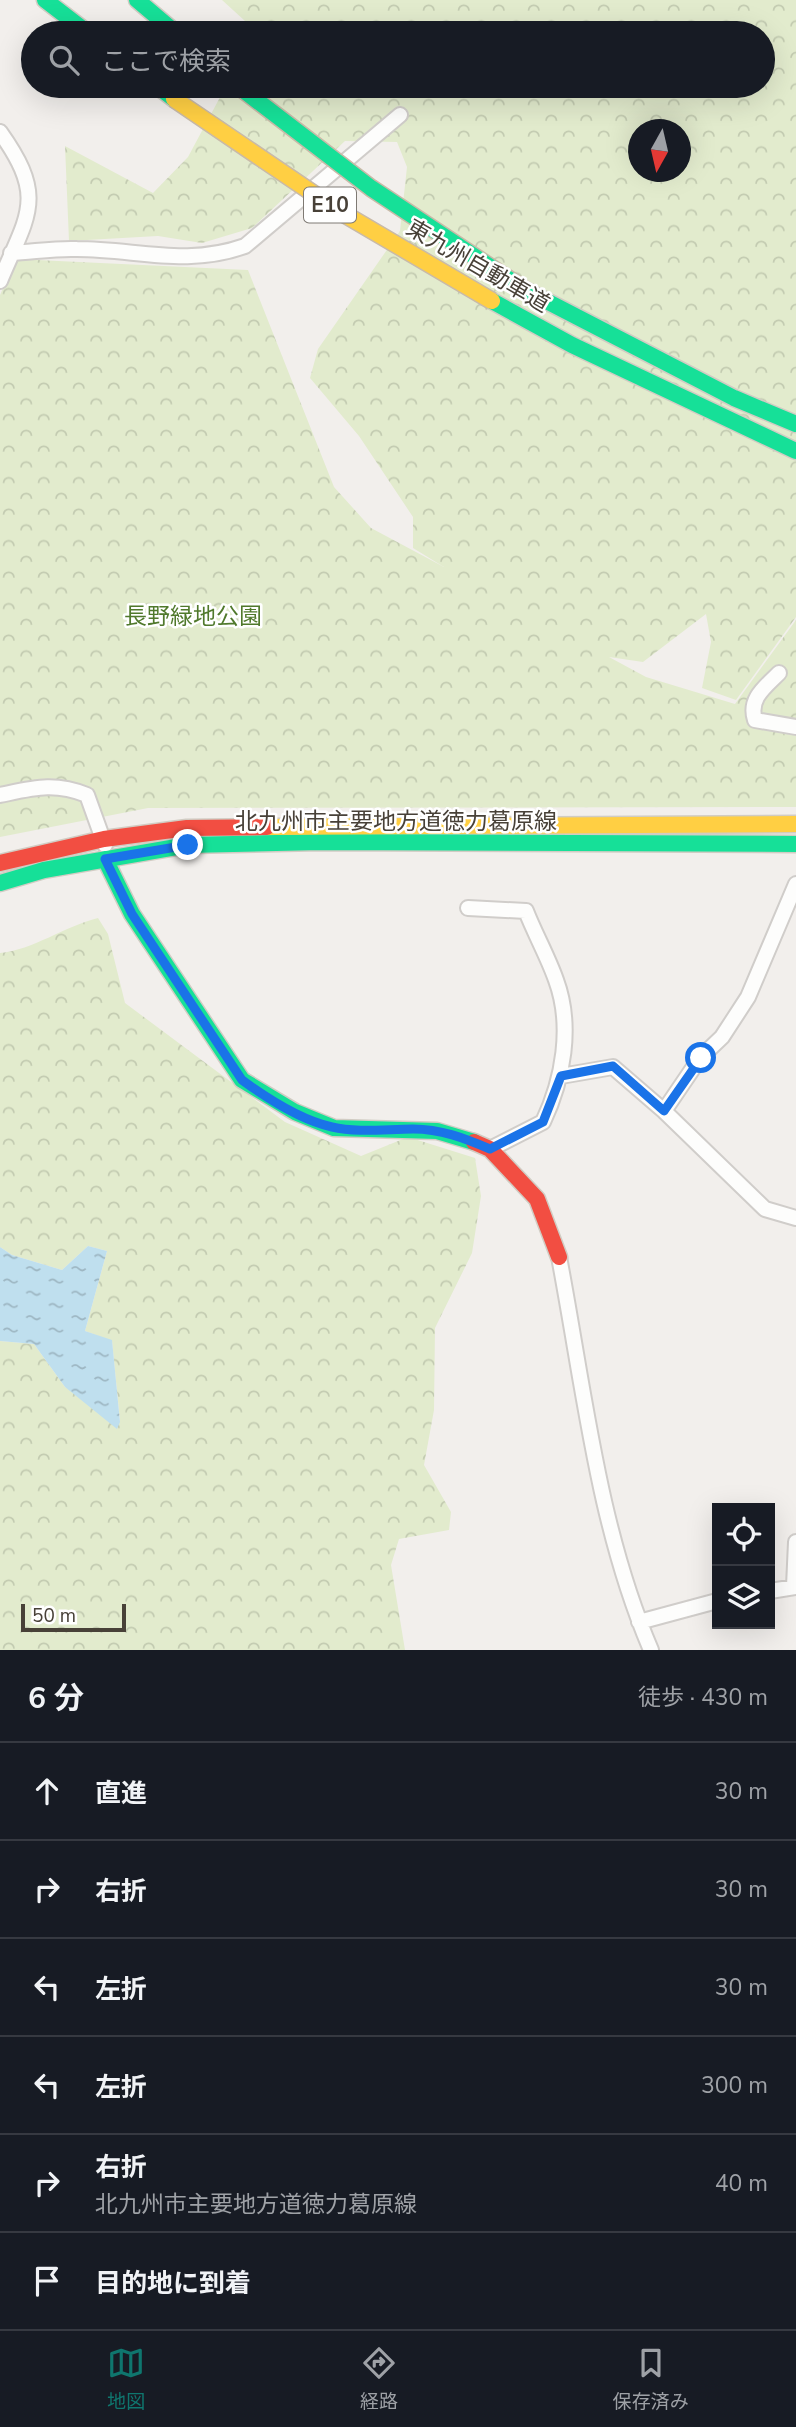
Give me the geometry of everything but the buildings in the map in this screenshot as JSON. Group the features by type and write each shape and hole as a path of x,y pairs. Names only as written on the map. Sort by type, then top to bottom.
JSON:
{"main road":[{"path":"45,0 72,21"},
{"path":"137,0 162,21"},
{"name":"東九州自動車道","path":"173,98 339,211 492,301 572,345 727,421 796,451"},
{"name":"東九州自動車道","path":"254,98 371,188 525,290 734,398 796,424"},
{"name":"北九州市主要地方道徳力葛原線","path":"0,863 104,839 187,828 796,824"},
{"name":"北九州市主要地方道徳力葛原線","path":"0,883 44,870 188,845 796,844"},
{"path":"105,859 132,914 242,1080 295,1112 334,1128 437,1131 490,1149 537,1199 559,1257"}],"street":[{"path":"11,253 77,249 176,258 224,254 245,246 400,115"},
{"path":"0,132 18,157 30,193 28,219 0,281"},
{"path":"779,673 755,698 751,710 755,720 796,727"},
{"path":"0,795 41,787 65,787 87,795 104,839 105,859"},
{"path":"664,1111 701,1058 722,1037 748,997 796,884"},
{"path":"468,908 526,911 556,979 565,1010 561,1076 543,1122 490,1149"},
{"path":"561,1076 613,1066 664,1111 765,1209 796,1217"},
{"path":"559,1257 606,1508 639,1622 651,1650"},
{"path":"775,1590 795,1586 796,1542"},
{"path":"639,1622 712,1602"}],"green space":[{"name":"長野緑地公園","path":"222,0 796,0 796,617 736,700 702,688 711,642 706,614 643,662 609,657 646,677 735,704 796,620 796,807 148,808 0,837 0,295 16,259 248,270 334,487 371,528 444,567 413,548 413,517 359,436 310,378 318,349 400,231 407,167 397,142 345,141 252,228 202,243 158,236 69,241 65,146 153,193 188,157 220,98 775,98 775,21 245,21"},
{"path":"98,918 108,934 125,1003 285,1122 361,1156 408,1137 475,1158 481,1196 472,1253 435,1328 434,1410 424,1465 451,1512 449,1530 399,1539 391,1565 405,1650 0,1650 0,1341 34,1344 65,1387 120,1421 112,1341 85,1331 107,1251 88,1246 62,1270 12,1255 0,1247 0,953 37,943"}],"water":[{"path":"88,1246 107,1251 85,1331 112,1340 120,1422 117,1429 65,1387 34,1344 0,1341 0,1247 12,1255 62,1270"}],"traffic: fast":[{"path":"45,0 72,21"},
{"path":"137,0 162,21"},
{"path":"254,98 371,188 525,290"},
{"path":"525,290 734,398 796,424"},
{"path":"492,301 572,345 796,451"},
{"path":"0,883 44,870 188,845 320,842 796,844"},
{"path":"105,859 132,914 242,1080 295,1112 334,1128 437,1131 474,1142"}],"traffic: slow":[{"path":"174,99 339,211 492,301"},
{"path":"267,827 796,824"}],"traffic: jam":[{"path":"0,863 104,839 187,828 267,827"},
{"path":"474,1142 490,1149 537,1199 559,1257"}],"route":[{"path":"188,845 105,859 132,914 242,1080 259,1093 314,1122 334,1128 437,1131 490,1149 543,1122 561,1076 613,1066 664,1111 701,1058"}]}
